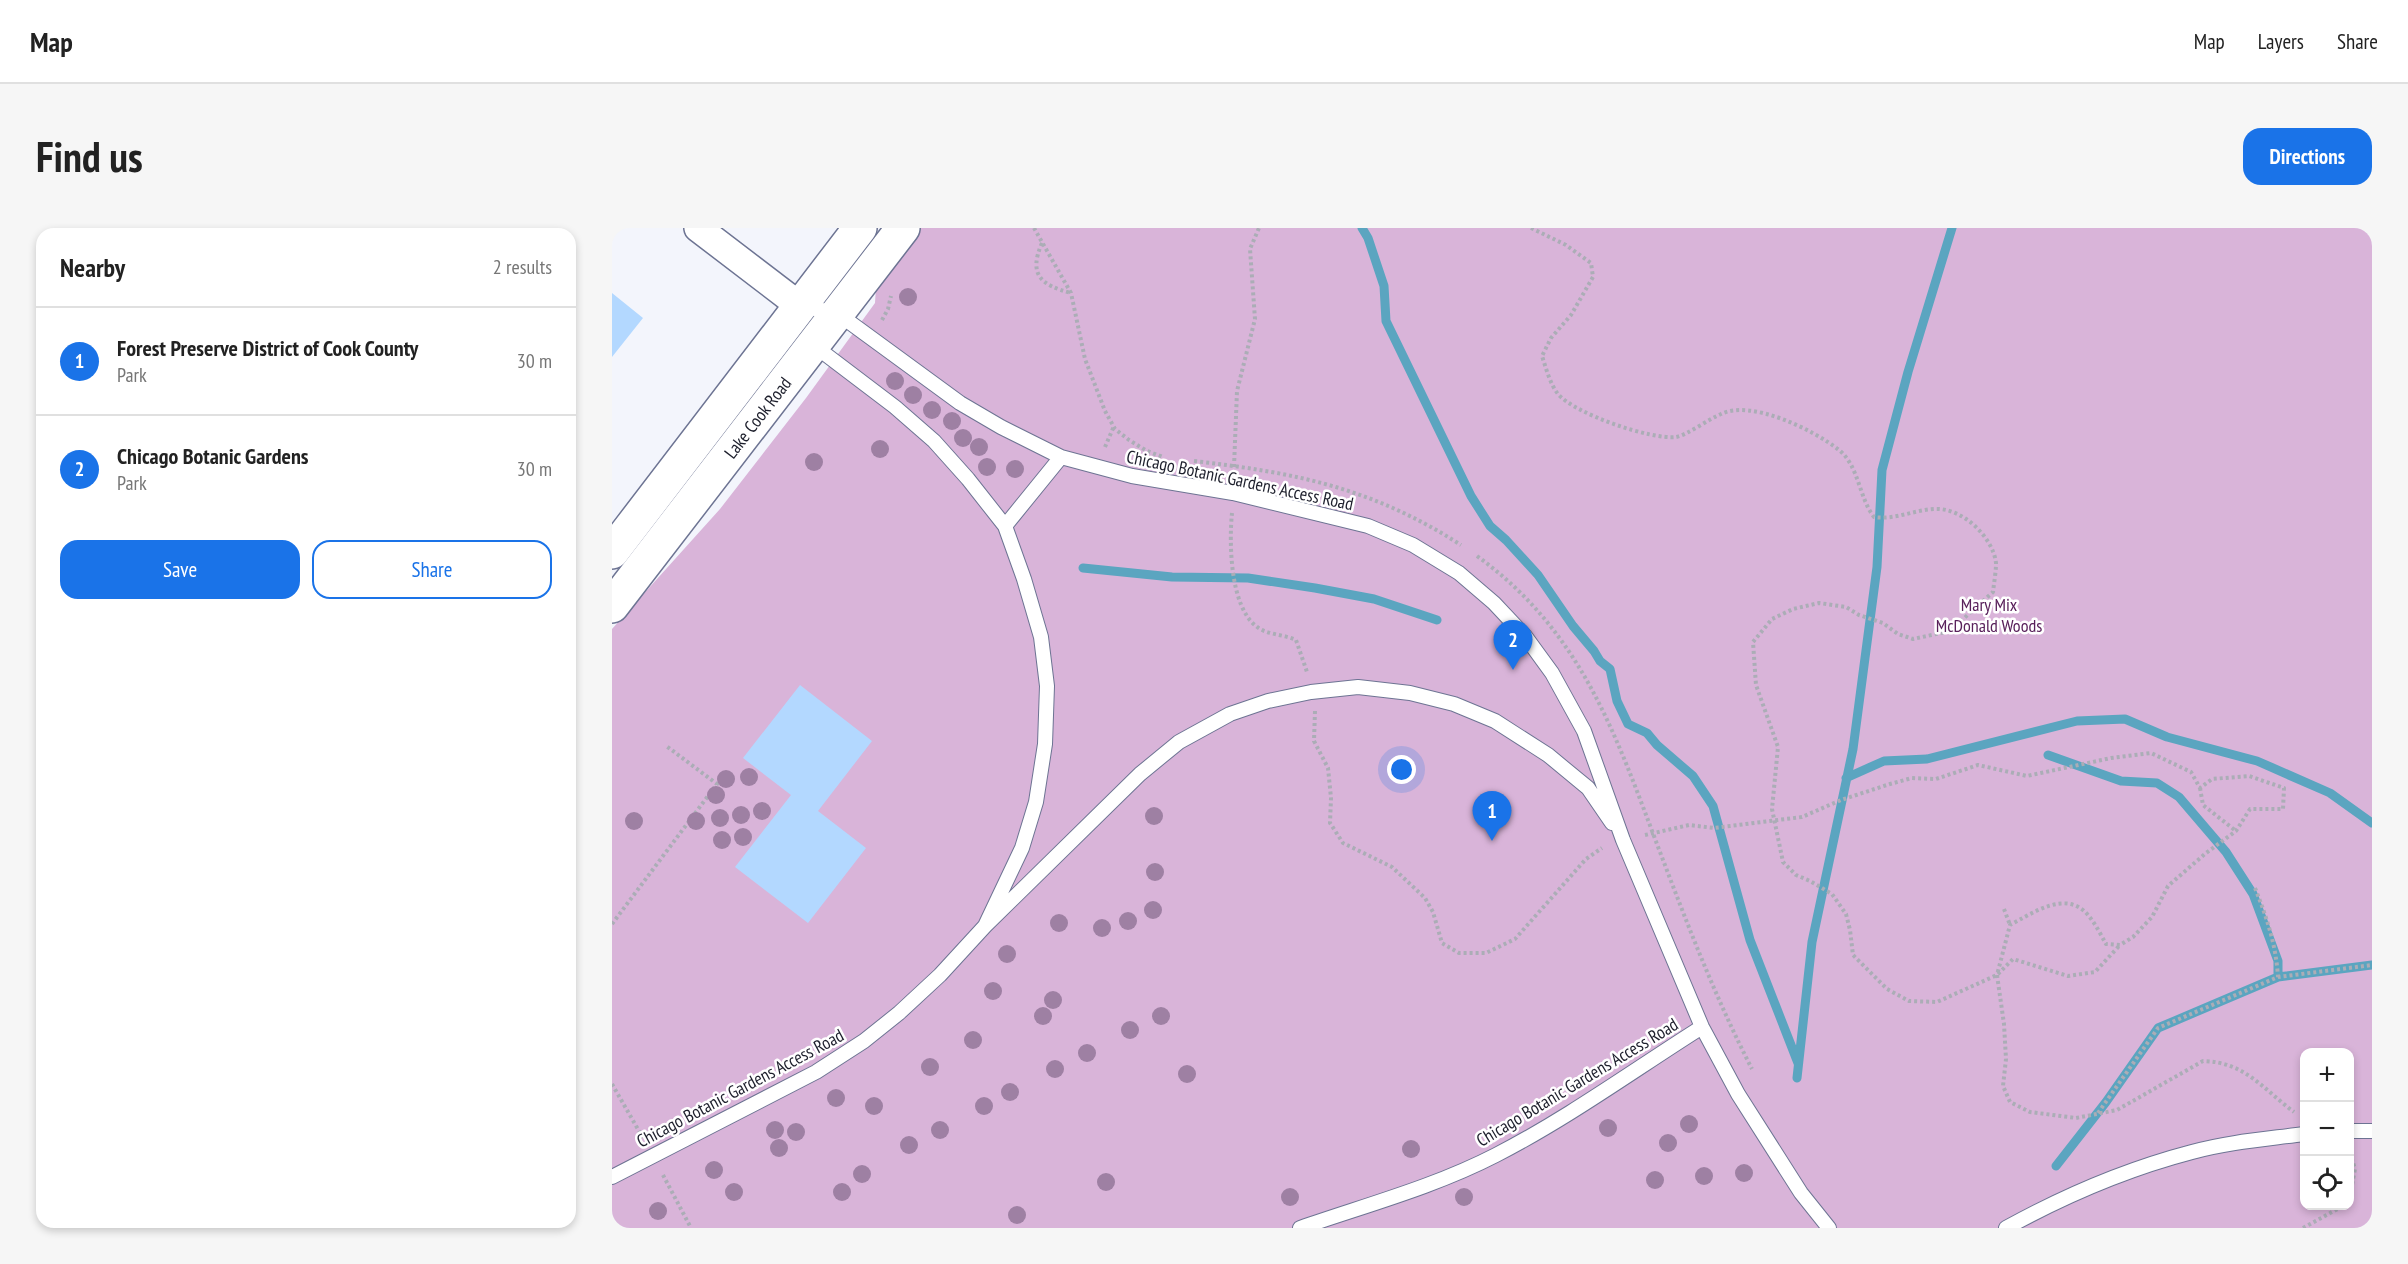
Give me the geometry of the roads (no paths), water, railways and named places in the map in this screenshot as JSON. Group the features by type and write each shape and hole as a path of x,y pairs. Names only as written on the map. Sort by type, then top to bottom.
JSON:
{"main road":[{"name":"Lake Cook Road","path":"612,552 860,228"},
{"name":"Lake Cook Road","path":"612,606 903,228"}],"street":[{"path":"698,228 800,306"}],"lane":[{"name":"Chicago Botanic Gardens Access Road","path":"800,306 837,313 960,403 1001,427 1061,457 1132,476 1233,493 1368,526 1413,545 1459,573 1494,603 1525,636 1552,673 1584,731 1623,840 1702,1027 1738,1094 1801,1193 1829,1228"},
{"path":"800,306 813,345"},
{"name":"Chicago Botanic Gardens Access Road","path":"813,345 895,407 934,441 968,478 1005,526 1024,579 1041,637 1047,686 1045,744 1036,802 1022,848 985,926"},
{"path":"1005,526 1061,457"},
{"name":"Chicago Botanic Gardens Access Road","path":"612,1177 816,1072 864,1041 899,1013 940,975 985,926 1140,774 1179,742 1230,714 1268,701 1311,692 1358,687 1410,693 1454,704 1495,721 1548,754 1588,788 1623,840"},
{"name":"Chicago Botanic Gardens Access Road","path":"1300,1228 1420,1188 1496,1155 1567,1114 1702,1027"},
{"path":"2354,1131 2372,1131"},
{"path":"2006,1228 2033,1213 2125,1173 2182,1155 2251,1141 2300,1135"}],"waterway":[{"path":"1362,228 1368,238 1384,286 1386,321 1471,496 1490,526 1538,575 1573,626 1600,661 1610,669 1617,701 1628,724 1647,733 1657,745 1693,776 1713,806 1750,940 1798,1063"},
{"path":"1797,1078 1812,942 1853,749 1877,567 1882,470 1908,372 1952,228"},
{"path":"1083,568 1172,577 1248,578 1374,599 1437,620"},
{"path":"1846,778 1884,761 1927,759 2077,721 2125,719 2167,737 2257,761 2330,793 2372,823"},
{"path":"2048,755 2121,781 2157,783 2179,797 2226,852 2253,894 2278,961 2278,977"},
{"path":"2056,1166 2106,1102 2158,1028 2278,977 2372,965"}],"place":[{"name":"Chicago Botanic Gardens","path":"1513,670"},
{"name":"Forest Preserve District of Cook County","path":"1492,841"}],"park label":[{"name":"Mary Mix McDonald Woods","path":"1989,614"}]}
